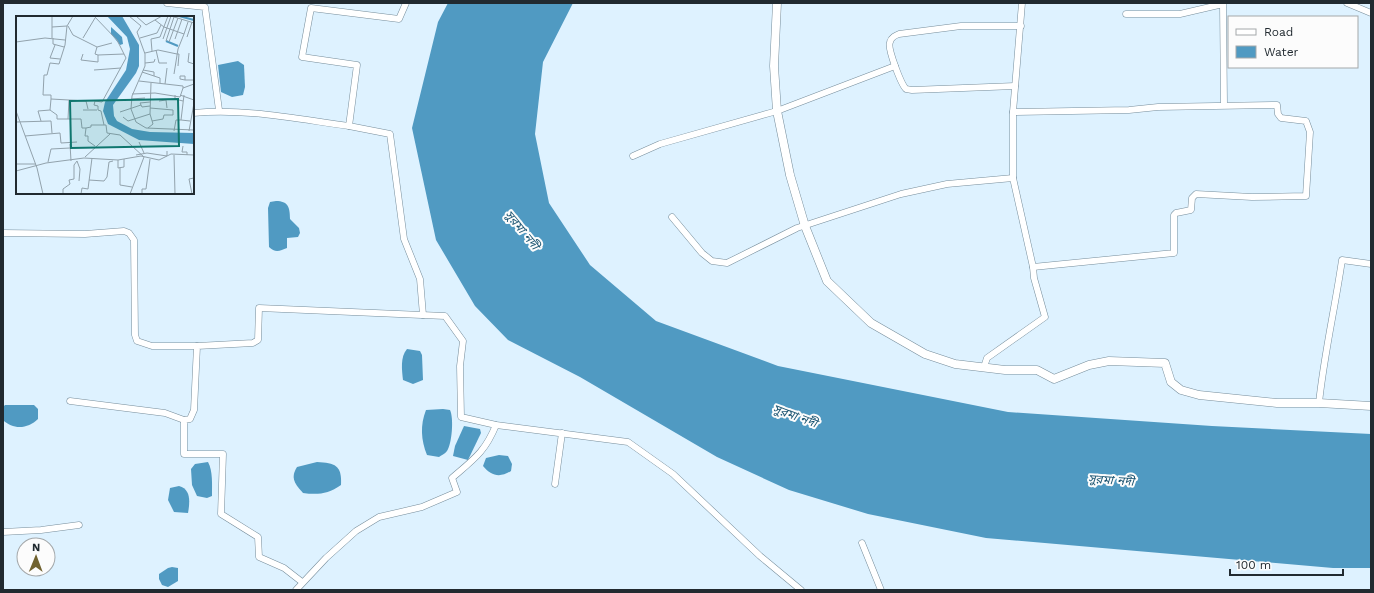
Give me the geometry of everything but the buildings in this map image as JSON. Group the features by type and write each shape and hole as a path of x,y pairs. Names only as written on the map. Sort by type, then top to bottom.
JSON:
{"street":[{"path":"167,3 205,7 219,110"},
{"path":"349,126 357,65 302,57 311,8 399,19 406,3"},
{"path":"777,3 774,66 777,111 790,175 805,226 828,281 871,323 925,354 955,364 1005,370 1037,370 1054,379 1089,365 1109,361 1165,363 1171,382 1181,390 1199,395 1277,403 1319,403 1371,406"},
{"path":"984,367 987,358 1017,335 1044,319 1044,312 1034,278 1033,266 1013,178 1013,112 1022,3"},
{"path":"1347,3 1371,13"},
{"path":"1126,14 1180,14 1226,4 1224,105"},
{"path":"1015,86 912,90 904,86 895,66 890,42 899,34 960,26 1021,26"},
{"path":"633,156 660,144 777,111 895,66"},
{"path":"1013,112 1129,110 1158,107 1224,105 1277,105 1278,114 1281,118 1302,119 1306,121 1310,132 1306,196 1252,198 1196,194 1192,198 1191,210 1176,213 1174,215 1174,253 1033,266"},
{"path":"194,113 219,110 254,112 349,126 390,134 404,239 420,279 423,315"},
{"path":"672,216 702,253 712,261 727,263 797,228 901,194 947,184 1013,178"},
{"path":"3,233 85,234 124,231 129,232 134,240 135,335 137,341 152,346 197,346 253,343 258,340 259,308 445,316 463,341 460,366 461,417 496,425 628,442 673,474 760,556 801,590"},
{"path":"1319,403 1322,370 1342,260 1371,264"},
{"path":"70,401 165,413 184,420 190,419 194,410 197,346"},
{"path":"184,420 184,454 223,454 221,514 258,537 259,557 284,568 302,582"},
{"path":"296,590 326,558 356,531 379,517 422,506 457,492 452,478 473,462 483,450 496,425"},
{"path":"555,484 562,433"},
{"path":"3,532 41,530 79,525"},
{"path":"862,543 881,590"}],"water":[{"name":"সুরমা নদী","path":"448,3 573,3 543,62 535,134 549,203 590,265 656,321 778,366 1008,412 1212,426 1371,434 1371,568 1333,568 986,538 868,514 789,490 717,457 580,377 508,340 475,306 436,240 412,128 438,22"},
{"path":"238,61 244,65 245,87 243,95 232,97 221,92 218,65"},
{"path":"270,202 283,202 288,206 290,211 290,219 299,228 300,233 298,237 287,238 287,248 278,251 269,247 268,208"},
{"path":"407,349 420,351 422,355 423,380 413,384 403,380 402,360"},
{"path":"5,405 34,405 38,409 38,419 30,425 16,427 11,425 3,420 3,407"},
{"path":"426,410 450,410 452,419 452,431 449,448 439,457 427,455 423,444 422,432"},
{"path":"464,426 480,429 481,433 468,460 453,456 455,446"},
{"path":"499,455 508,456 512,464 511,471 503,475 492,474 483,466 486,458"},
{"path":"208,462 211,474 212,496 207,498 197,496 192,485 191,469 195,464"},
{"path":"317,462 333,464 336,466 339,469 341,485 323,493 303,493 294,481 295,471 297,467"},
{"path":"179,486 186,490 189,496 188,513 174,512 168,500 170,488"},
{"path":"172,567 178,568 178,581 168,587 162,585 159,579 159,574"}]}
